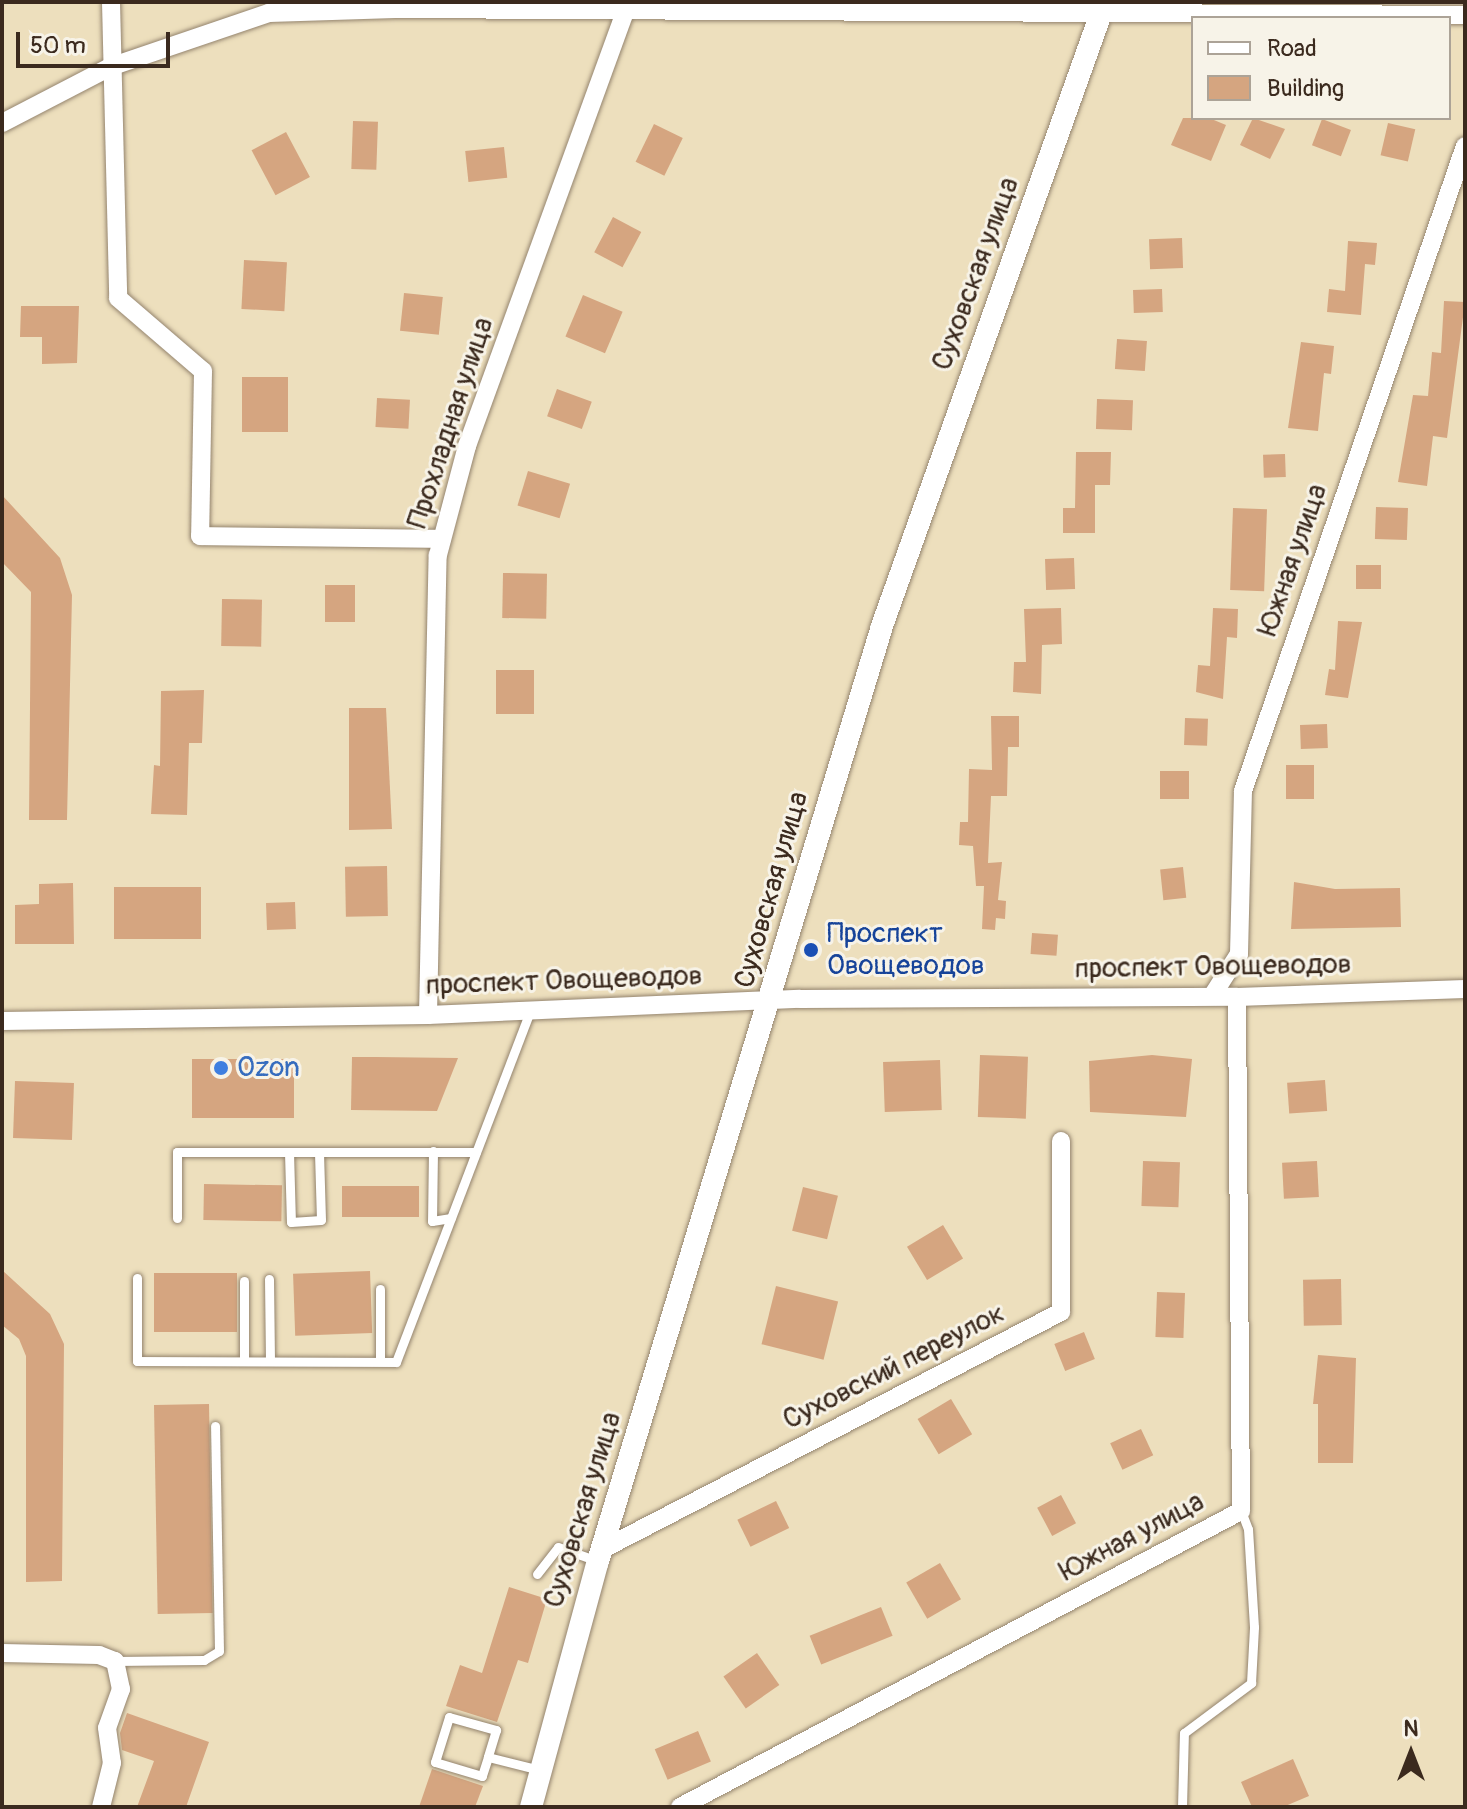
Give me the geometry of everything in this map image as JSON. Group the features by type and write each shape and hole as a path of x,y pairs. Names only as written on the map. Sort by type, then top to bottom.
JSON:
{"street":[{"path":"111,2 110,67 118,298 203,371 200,536 442,539"},
{"path":"2,123 110,67 269,13 395,5 625,11 1104,6 1465,15"},
{"name":"Суховская улица","path":"531,1807 600,1555 771,1000 882,626 1104,6"},
{"name":"Прохладная улица","path":"428,1015 442,539 467,446 625,11"},
{"name":"Южная улица","path":"1212,996 1239,954 1243,791 1465,146"},
{"name":"проспект Овощеводов","path":"2,1021 428,1015 771,1000 1237,997 1465,989"},
{"name":"Южная улица","path":"680,1807 1241,1511 1237,997"},
{"name":"Суховский переулок","path":"600,1555 1061,1312 1061,1141"},
{"path":"2,1653 88,1654 115,1661 121,1689 107,1728 112,1763 101,1807"}],"lane":[{"path":"137,1278 137,1361 396,1362 530,1011"},
{"path":"433,1151 432,1221 451,1218"},
{"path":"177,1218 177,1152 476,1152"},
{"path":"289,1152 291,1222 321,1220 319,1152"},
{"path":"269,1279 270,1361"},
{"path":"244,1281 244,1361"},
{"path":"380,1289 380,1360"},
{"path":"115,1661 204,1660 219,1651 215,1426"},
{"path":"1182,1807 1184,1733 1251,1683 1254,1627 1248,1529 1241,1511"},
{"path":"537,1574 558,1547 600,1555"},
{"path":"449,1717 496,1730 488,1757 482,1776 435,1762 449,1717"},
{"path":"488,1757 540,1770"}],"building":[{"path":"1183,118 1214,120 1226,125 1211,161 1171,145"},
{"path":"1252,120 1285,129 1270,159 1240,145"},
{"path":"1322,120 1351,130 1341,156 1312,145"},
{"path":"353,121 378,122 376,170 351,169"},
{"path":"1388,123 1415,129 1408,161 1381,155"},
{"path":"654,124 683,138 664,176 636,162"},
{"path":"286,132 310,177 276,195 252,150"},
{"path":"504,147 507,178 468,182 465,151"},
{"path":"613,217 641,232 622,267 594,252"},
{"path":"1182,238 1183,268 1150,269 1149,239"},
{"path":"1348,241 1377,243 1375,265 1365,264 1361,315 1327,312 1329,289 1345,291"},
{"path":"244,260 287,262 284,311 241,309"},
{"path":"1162,289 1163,312 1134,313 1133,290"},
{"path":"404,293 443,297 439,335 400,331"},
{"path":"583,295 623,312 605,353 565,336"},
{"path":"1444,301 1465,302 1447,438 1433,436 1427,486 1398,482 1413,395 1428,396 1432,352 1441,353"},
{"path":"21,306 79,306 77,363 42,364 42,337 20,337"},
{"path":"1117,339 1147,341 1145,371 1115,369"},
{"path":"1301,342 1334,346 1331,374 1324,373 1318,431 1288,428"},
{"path":"242,377 288,377 288,432 242,432"},
{"path":"557,389 592,402 582,429 547,416"},
{"path":"377,398 410,400 408,429 375,427"},
{"path":"1097,399 1133,400 1132,430 1096,429"},
{"path":"1076,452 1111,452 1110,485 1095,485 1095,533 1063,533 1063,508 1075,508"},
{"path":"1285,454 1286,477 1264,478 1263,455"},
{"path":"528,471 570,484 560,518 517,505"},
{"path":"2,495 60,558 72,595 67,820 29,820 31,592 2,562"},
{"path":"1376,507 1408,508 1407,540 1375,539"},
{"path":"1233,508 1267,509 1264,591 1230,590"},
{"path":"1074,558 1075,589 1046,590 1045,559"},
{"path":"1356,565 1381,565 1381,589 1356,589"},
{"path":"503,573 547,574 546,619 502,618"},
{"path":"325,585 355,585 355,622 325,622"},
{"path":"222,599 262,600 261,647 221,646"},
{"path":"1061,608 1062,644 1042,645 1041,694 1013,692 1014,662 1026,662 1024,609"},
{"path":"1213,608 1238,609 1237,638 1227,637 1223,699 1196,692 1198,665 1210,666"},
{"path":"1338,621 1362,622 1348,698 1325,695 1329,669 1335,670"},
{"path":"496,670 534,670 534,714 496,714"},
{"path":"204,690 202,743 189,743 187,815 151,814 154,765 160,766 161,691"},
{"path":"349,708 386,708 392,829 349,830"},
{"path":"991,716 1019,716 1019,747 1008,747 1007,796 991,796 988,863 1002,862 998,900 1006,901 1005,919 996,918 995,930 982,929 984,886 976,886 973,846 959,845 960,822 968,822 969,769 992,770"},
{"path":"1185,718 1208,719 1207,746 1184,745"},
{"path":"1327,724 1328,748 1301,749 1300,725"},
{"path":"1286,765 1314,765 1314,799 1286,799"},
{"path":"1160,771 1189,771 1189,799 1160,799"},
{"path":"387,866 388,916 346,917 345,867"},
{"path":"1183,867 1186,898 1163,900 1160,869"},
{"path":"1294,882 1335,889 1400,888 1401,927 1291,929"},
{"path":"73,883 74,944 15,944 15,905 39,904 39,884"},
{"path":"114,887 201,887 201,939 114,939"},
{"path":"295,902 296,929 267,930 266,903"},
{"path":"1032,933 1058,935 1056,956 1031,954"},
{"path":"980,1055 1028,1057 1026,1119 978,1117"},
{"path":"1152,1055 1192,1059 1186,1117 1090,1112 1089,1061"},
{"path":"352,1057 458,1058 437,1111 351,1110"},
{"path":"192,1059 294,1059 294,1118 192,1118"},
{"path":"940,1060 942,1110 885,1112 883,1062"},
{"path":"1325,1080 1327,1111 1289,1114 1287,1083"},
{"path":"15,1081 74,1083 72,1140 13,1138"},
{"path":"1143,1161 1180,1162 1178,1207 1141,1206"},
{"path":"1317,1161 1319,1197 1284,1199 1282,1163"},
{"path":"204,1184 282,1185 281,1221 203,1220"},
{"path":"342,1186 419,1186 419,1217 342,1217"},
{"path":"803,1187 838,1196 827,1239 792,1231"},
{"path":"943,1225 963,1258 927,1280 907,1247"},
{"path":"2,1270 50,1314 64,1344 62,1581 26,1582 26,1356 19,1339 2,1325"},
{"path":"370,1271 372,1333 295,1336 293,1274"},
{"path":"154,1273 237,1273 237,1332 154,1332"},
{"path":"1341,1279 1342,1325 1304,1326 1303,1280"},
{"path":"776,1286 838,1301 824,1360 761,1344"},
{"path":"1157,1292 1185,1293 1183,1338 1155,1337"},
{"path":"1084,1332 1095,1359 1065,1371 1054,1344"},
{"path":"1318,1355 1356,1358 1353,1463 1318,1463 1318,1404 1313,1404"},
{"path":"951,1399 972,1434 939,1454 918,1419"},
{"path":"209,1404 213,1613 158,1614 154,1405"},
{"path":"1141,1429 1153,1455 1122,1470 1110,1443"},
{"path":"1061,1495 1076,1523 1052,1536 1037,1508"},
{"path":"776,1501 789,1528 751,1547 737,1520"},
{"path":"940,1563 961,1599 927,1619 906,1582"},
{"path":"509,1587 547,1599 528,1663 518,1660 497,1722 446,1706 460,1665 482,1673"},
{"path":"881,1607 893,1636 821,1665 810,1636"},
{"path":"757,1653 779,1685 746,1708 723,1677"},
{"path":"127,1713 209,1742 186,1807 137,1807 154,1761 122,1750 120,1733"},
{"path":"698,1731 711,1761 668,1780 655,1749"},
{"path":"1293,1759 1309,1796 1283,1807 1252,1807 1241,1782"},
{"path":"432,1769 483,1786 475,1807 419,1807"}],"place":[{"name":"Проспект Овощеводов","path":"811,950"},
{"name":"Ozon","path":"221,1068"}]}
